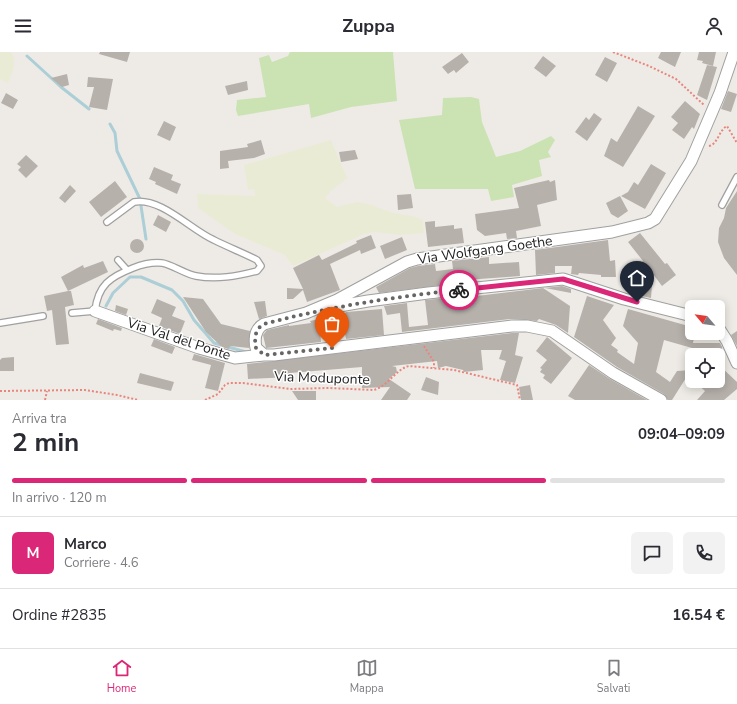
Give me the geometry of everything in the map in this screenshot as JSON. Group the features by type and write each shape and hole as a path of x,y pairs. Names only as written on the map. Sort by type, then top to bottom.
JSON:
{"street":[{"name":"Via Wolfgang Goethe","path":"264,355 256,348 254,342 259,327 264,324 306,313 337,300 407,262 417,259 612,232 648,224 655,219 691,161 720,93 734,52"},
{"path":"306,313 376,300 563,279 624,299 685,314"},
{"name":"Via Val del Ponte","path":"96,311 199,348 235,358 264,355"},
{"path":"264,355 512,326 527,326 552,331 613,373 661,400"},
{"path":"725,338 737,363"}],"lane":[{"path":"722,205 737,177"},
{"path":"72,313 96,311 96,301 104,285 111,278 148,262 164,264 175,270 196,276 213,277 234,276 257,271 261,266 257,260 213,240 176,215 151,204 134,202 107,222"},
{"path":"118,260 127,270"},
{"path":"0,323 43,316"}],"path":[{"path":"613,52 649,66 676,79 712,111"},
{"path":"709,143 709,146 711,146 724,127 727,126 737,143"},
{"path":"419,338 434,362 434,368"},
{"name":"Via Moduponte","path":"205,400 218,394 225,385 229,383 290,389 329,388 374,390 381,388 406,367 454,370 517,385 520,400"},
{"path":"0,391 85,390 118,394 138,400"},
{"path":"45,400 46,391"}],"green space":[{"path":"0,52 11,52 14,57 14,67 8,83 0,79"},
{"path":"290,52 393,52 397,101 351,107 311,118 309,104 238,116 236,110 237,100 266,97 259,58 269,55 272,62 288,56"},
{"path":"471,97 479,99 482,122 496,157 520,151 551,136 555,140 548,152 551,157 539,160 542,176 512,185 514,197 491,201 488,189 415,189 399,120 442,115 443,98"},
{"path":"331,140 347,178 325,198 337,207 357,202 368,204 393,213 412,216 423,220 424,233 399,235 374,232 364,234 293,266 285,255 235,234 198,208 197,194 255,196 254,189 248,190 244,165"}],"building":[{"path":"100,52 130,52 127,62 99,54"},
{"path":"661,52 681,52 675,67 658,58"},
{"path":"699,52 716,52 713,66 697,60"},
{"path":"462,53 469,62 456,73 454,70 448,74 442,67"},
{"path":"543,56 556,66 546,77 534,68"},
{"path":"605,57 617,63 607,82 595,75"},
{"path":"707,65 717,67 707,100 697,95"},
{"path":"67,74 69,85 62,87 51,78"},
{"path":"88,77 113,79 107,110 89,107 94,87 87,87"},
{"path":"247,81 248,90 228,95 225,86"},
{"path":"728,91 737,94 731,112 721,109"},
{"path":"6,93 18,100 13,109 1,103"},
{"path":"685,101 700,114 694,129 692,127 684,139 672,130 678,123 671,117"},
{"path":"638,106 655,116 623,167 604,156 611,138 617,142"},
{"path":"594,113 602,119 587,141 575,132 586,117 589,120"},
{"path":"164,121 176,127 170,141 157,135"},
{"path":"261,140 265,154 254,158 228,161 229,168 220,169 220,151 248,147 247,144"},
{"path":"355,150 358,159 341,162 339,152"},
{"path":"26,155 38,166 26,178 18,170 21,167 17,164"},
{"path":"651,164 666,173 645,209 621,196 628,192 634,182 638,185"},
{"path":"154,167 173,175 171,180 181,184 177,194 155,184 156,182 149,179"},
{"path":"549,180 550,182 555,180 557,200 537,205 541,226 516,231 517,238 507,239 506,233 485,236 477,230 475,214 519,208 514,188"},
{"path":"115,181 127,197 101,217 89,202"},
{"path":"70,185 76,191 65,203 59,198"},
{"path":"737,191 737,275 724,258 718,242 719,228 724,218 726,208"},
{"path":"411,194 413,208 398,210 397,195"},
{"path":"620,196 628,211 618,218 611,214 606,203"},
{"path":"158,215 171,222 166,232 153,225"},
{"path":"435,221 435,227 454,225 454,229 462,228 464,243 428,247 425,222"},
{"path":"640,233 676,275 662,286 653,274 651,298 632,294 637,275 629,286 629,272 643,261 628,242"},
{"path":"371,235 376,248 361,254 360,250 330,264 340,290 307,302 303,290 293,299 287,299 287,288 303,289 293,268 319,255 322,260 357,243 356,241"},
{"path":"402,237 407,250 385,259 380,246"},
{"path":"134,239 140,239 144,243 144,249 140,253 134,253 130,249 130,243"},
{"path":"608,240 610,261 615,260 616,277 601,277 601,275 579,273 578,275 571,274 572,266 555,266 555,273 536,275 535,250"},
{"path":"489,257 489,264 519,262 520,276 466,280 466,282 379,293 376,287 410,268 435,264 436,271 453,269 452,261"},
{"path":"103,261 108,272 68,291 61,277 83,265 84,268"},
{"path":"562,286 571,289 571,293 545,288"},
{"path":"543,288 570,306 568,333 556,325 539,319 537,321 511,319 402,332 400,313 387,315 384,306 407,303 409,327 428,325 425,300 468,297"},
{"path":"71,291 74,305 65,307 69,344 56,345 52,310 47,311 44,296"},
{"path":"587,296 614,305 603,320 616,338 611,345 618,350 617,352 634,364 638,343 623,326 628,309 685,325 685,340 694,340 693,343 720,343 722,348 692,348 664,340 656,372 670,382 677,371 685,370 685,379 672,400 668,400 664,394 617,367 574,337"},
{"path":"183,297 203,299 221,324 250,331 249,348 230,346 229,349 222,347 206,332"},
{"path":"157,299 176,307 172,316 185,321 180,334 159,326 162,318 151,313"},
{"path":"265,301 267,316 259,319 254,302"},
{"path":"116,305 128,309 126,315 115,311"},
{"path":"382,309 384,335 346,339 342,317 346,312"},
{"path":"98,319 122,328 121,331 114,329 113,331 96,324"},
{"path":"319,319 321,342 266,348 263,335 267,330 289,325 311,323 310,321"},
{"path":"737,331 737,346 731,335"},
{"path":"519,333 515,355 523,357 515,383 500,380 506,361 499,359 502,350 481,350 483,370 464,372 463,370 446,366 438,368 437,361 392,366 396,367 397,372 389,379 411,394 407,400 381,400 390,387 362,388 362,367 290,373 290,377 248,379 247,364"},
{"path":"547,337 572,358 551,384 543,378 545,375 540,372 542,369 540,368 547,360 536,351"},
{"path":"154,339 175,347 172,354 151,346"},
{"path":"194,354 225,363 218,391 205,388 211,365 192,360"},
{"path":"14,357 14,371 0,371 0,360 2,358"},
{"path":"589,365 647,400 575,400 568,396"},
{"path":"725,371 737,382 737,389 724,400 697,400 705,391 702,388 725,388"},
{"path":"140,373 174,382 171,391 137,383"},
{"path":"426,377 439,382 438,395 421,390"},
{"path":"530,385 533,400 521,400 519,387"},
{"path":"292,391 316,391 316,400 298,400"}],"waterway":[{"path":"27,56 61,87 89,109"},
{"path":"110,124 115,133 117,151 140,199"},
{"path":"141,206 146,239"},
{"path":"106,306 113,293 130,277 141,277 172,290 183,301 194,320 214,343 246,352"}],"way so far":[{"path":"332,348 264,355 256,348 254,342 257,330 264,324 306,313 368,301 459,290"}],"route":[{"path":"459,290 563,279 637,302"}]}
